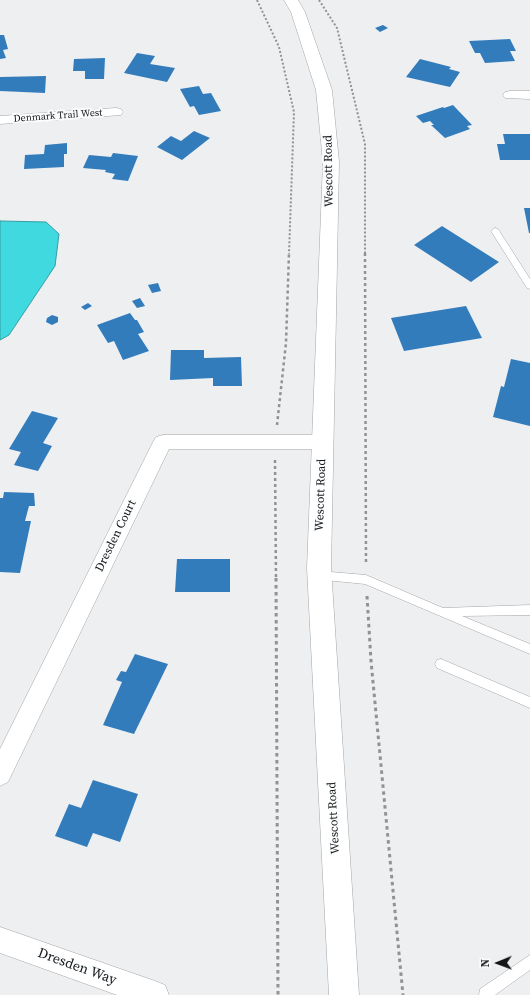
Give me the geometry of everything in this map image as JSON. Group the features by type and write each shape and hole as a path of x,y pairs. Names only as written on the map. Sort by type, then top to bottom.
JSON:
{"street":[{"name":"Wescott Road","path":"291,0 298,12 324,90 331,162 319,576 344,995"},
{"path":"510,95 530,95"},
{"name":"Denmark Trail West","path":"0,120 116,112"},
{"name":"Dresden Court","path":"0,774 163,442 323,442"},
{"name":"Dresden Way","path":"0,940 155,995"}],"lane":[{"path":"495,231 530,286"},
{"path":"319,576 366,580 530,649"},
{"path":"443,612 530,610"},
{"path":"441,664 530,703"},
{"path":"485,994 530,962"}],"path":[{"path":"257,0 279,47 294,112 286,344 275,442 278,995"},
{"path":"320,0 337,28 365,144 364,425 366,580 371,661 403,995"}],"water":[{"path":"0,221 46,222 59,234 55,266 9,335 0,340"}],"building":[{"path":"383,25 388,28 380,32 375,28"},
{"path":"0,35 4,35 8,49 3,50 6,58 0,59"},
{"path":"510,39 516,51 510,51 515,61 485,63 480,53 475,53 469,41"},
{"path":"137,53 155,56 150,64 175,68 167,82 124,73"},
{"path":"105,58 104,79 85,79 85,71 73,71 74,59"},
{"path":"420,59 451,67 449,69 460,72 450,87 406,77"},
{"path":"46,76 45,93 0,91 0,77"},
{"path":"199,86 203,94 211,93 221,111 199,115 194,106 190,107 180,89"},
{"path":"453,105 472,125 467,126 470,129 445,138 431,125 434,125 430,121 423,123 416,116 443,107"},
{"path":"194,131 210,138 182,160 157,147 171,136 181,141"},
{"path":"503,134 530,134 530,160 500,160 497,144 505,144"},
{"path":"67,143 67,154 64,154 64,167 24,169 25,155 44,154 45,145"},
{"path":"113,153 138,156 128,181 112,179 115,174 105,172 106,170 83,168 89,155 111,157"},
{"path":"524,208 530,208 530,233 529,233"},
{"path":"442,226 499,262 471,282 414,245"},
{"path":"158,283 161,291 152,293 148,285"},
{"path":"140,298 145,306 137,308 132,301"},
{"path":"88,303 92,306 85,310 81,307"},
{"path":"466,306 482,338 404,351 391,318"},
{"path":"130,313 135,320 137,320 144,332 138,334 149,351 123,360 114,341 108,343 97,325"},
{"path":"52,315 58,317 58,322 52,325 46,322 47,318"},
{"path":"171,350 204,350 204,358 241,357 242,386 213,386 213,378 170,380"},
{"path":"511,359 530,363 530,426 493,417 501,386 504,387"},
{"path":"32,411 58,418 43,443 52,446 38,471 14,465 21,452 9,449"},
{"path":"4,492 34,493 35,506 29,506 25,521 31,521 20,573 0,572 0,498 3,498"},
{"path":"177,559 230,559 230,592 175,592"},
{"path":"135,654 168,664 134,734 103,725 122,682 116,680 121,671 126,672"},
{"path":"93,780 138,794 120,842 93,833 87,847 55,836 69,804 81,808"}]}
